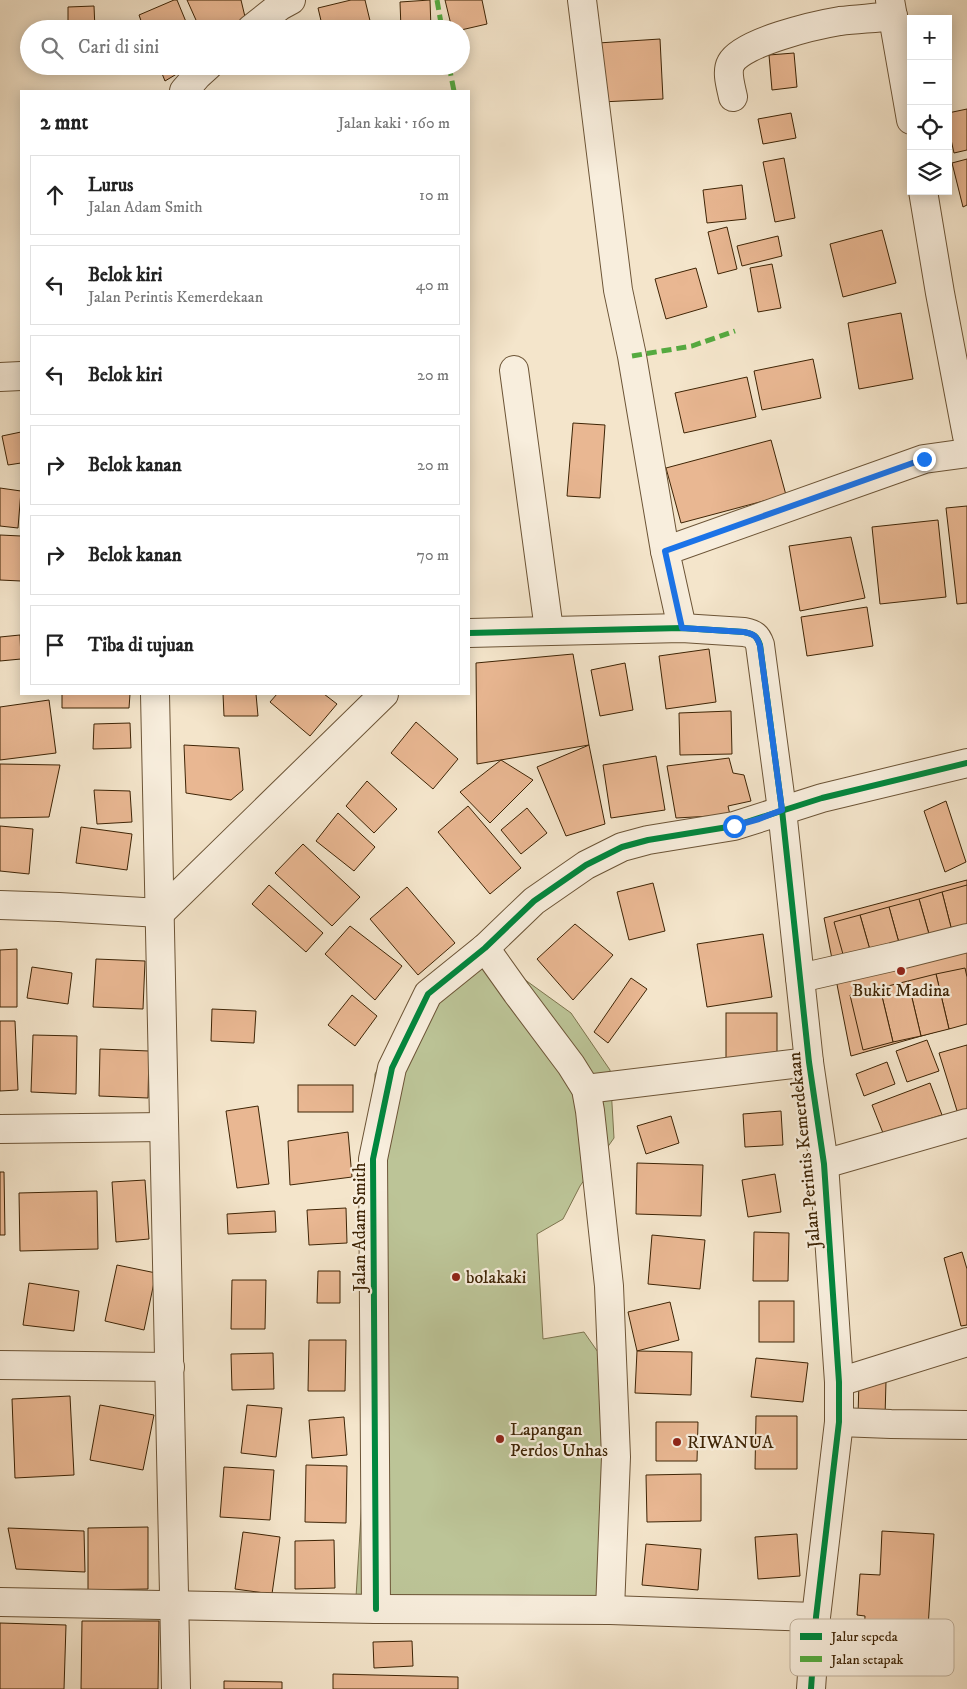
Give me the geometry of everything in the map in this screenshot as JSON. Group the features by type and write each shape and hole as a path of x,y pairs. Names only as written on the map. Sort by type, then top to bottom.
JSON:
{"street":[{"path":"262,20 291,0"},
{"path":"470,633 682,628 665,551 632,356 618,290 582,0"},
{"path":"733,97 729,68 731,62 744,50 810,28 892,8 908,105"},
{"path":"185,90 199,75"},
{"path":"924,195 967,436"},
{"path":"514,370 549,630"},
{"path":"0,377 20,376"},
{"path":"665,551 924,459 967,453"},
{"name":"Jalan Perintis Kemerdekaan","path":"682,628 754,634 758,638 760,646 782,810 809,1062 824,1164 839,1382 839,1422 816,1617"},
{"path":"155,695 176,1689"},
{"path":"0,905 160,913 383,695"},
{"name":"Jalan Adam Smith","path":"376,1609 373,1159 392,1068 428,994 485,948 534,901 586,865 622,846 734,826 822,798 967,763"},
{"path":"800,978 967,938"},
{"path":"485,948 517,994 560,1049 586,1089 610,1286 616,1457 610,1610"},
{"path":"586,1089 809,1062"},
{"path":"824,1164 967,1123"},
{"path":"0,1129 164,1127"},
{"path":"839,1382 967,1342"},
{"path":"0,1365 170,1367"},
{"path":"839,1422 967,1425"},
{"path":"0,1602 376,1609 610,1610 816,1617"},
{"name":"Jalan Perintis Kemerdekaan","path":"811,1689 812,1676"}],"green space":[{"name":"bolakaki","path":"474,943 571,1013 610,1070 614,1138 580,1186 563,1219 537,1234 543,1339 584,1332 609,1368 615,1599 356,1597 373,1321 375,1074 415,999"}],"building":[{"path":"177,0 185,20 141,20 139,15"},
{"path":"187,0 241,0 246,20 196,20"},
{"path":"351,0 365,0 370,20 321,20 318,8"},
{"path":"430,0 431,20 401,20 400,2"},
{"path":"445,0 482,0 487,24 470,28 470,20 450,20"},
{"path":"94,6 95,20 68,20 68,7"},
{"path":"660,39 663,99 601,102 598,43"},
{"path":"794,53 797,87 772,90 769,55"},
{"path":"163,75 175,75 165,81"},
{"path":"967,109 967,150 954,153 952,144 952,112"},
{"path":"791,113 796,138 763,144 758,119"},
{"path":"784,158 795,218 775,222 763,162"},
{"path":"967,159 967,205 963,207 952,163"},
{"path":"742,185 746,219 707,223 703,190"},
{"path":"727,227 737,269 718,274 708,232"},
{"path":"882,230 896,283 843,297 830,244"},
{"path":"778,236 782,256 742,266 737,246"},
{"path":"772,264 781,308 758,312 750,268"},
{"path":"696,268 707,307 666,319 655,279"},
{"path":"901,313 913,379 859,389 848,323"},
{"path":"813,359 821,398 762,410 754,371"},
{"path":"747,377 756,417 684,433 675,393"},
{"path":"573,423 605,425 600,498 567,496"},
{"path":"20,432 20,463 8,465 2,436"},
{"path":"771,440 786,495 681,523 666,468"},
{"path":"0,488 20,491 18,528 0,526"},
{"path":"967,506 967,603 957,604 946,508"},
{"path":"938,520 946,597 880,604 872,527"},
{"path":"0,535 20,536 20,581 0,580"},
{"path":"851,537 865,598 800,611 789,546"},
{"path":"867,607 873,646 807,656 801,617"},
{"path":"20,635 20,659 0,661 0,637"},
{"path":"709,649 716,702 666,709 659,656"},
{"path":"573,654 589,745 477,764 476,663"},
{"path":"625,663 633,710 600,716 591,670"},
{"path":"62,695 130,695 129,708 62,708"},
{"path":"223,695 256,695 258,716 224,716"},
{"path":"276,695 325,695 337,704 310,736 270,702"},
{"path":"49,700 56,753 0,760 0,707"},
{"path":"731,711 732,754 680,755 679,713"},
{"path":"416,722 458,759 433,789 391,753"},
{"path":"130,723 131,748 93,749 94,724"},
{"path":"184,745 239,748 243,790 231,800 186,793"},
{"path":"589,745 605,824 566,836 537,767"},
{"path":"656,756 665,810 611,818 603,765"},
{"path":"729,758 733,773 744,775 751,801 728,806 730,815 676,818 667,766"},
{"path":"501,760 533,780 490,823 460,792"},
{"path":"0,764 60,765 49,817 0,818"},
{"path":"367,781 397,809 374,833 346,806"},
{"path":"94,790 130,791 132,822 97,824"},
{"path":"946,801 966,862 945,872 924,811"},
{"path":"468,806 521,868 490,894 438,832"},
{"path":"527,808 547,833 521,854 501,830"},
{"path":"338,813 375,847 354,871 316,841"},
{"path":"0,826 33,829 29,874 0,871"},
{"path":"81,827 132,834 127,870 76,863"},
{"path":"303,844 360,897 332,926 275,873"},
{"name":"Bukit Madina","path":"967,880 967,1023 851,1056 824,918"},
{"path":"653,883 665,931 629,940 617,892"},
{"path":"269,885 323,933 306,952 252,904"},
{"path":"967,885 967,931 953,935 942,892"},
{"path":"407,887 455,943 418,975 370,919"},
{"path":"942,892 953,935 931,941 919,899"},
{"path":"919,899 931,941 901,950 889,907"},
{"path":"889,907 901,950 872,957 860,915"},
{"path":"860,915 872,957 846,965 834,922"},
{"path":"575,924 613,955 573,1000 537,959"},
{"path":"350,926 402,966 375,1000 325,954"},
{"path":"763,934 772,997 707,1007 697,944"},
{"path":"17,949 17,1007 0,1007 0,950"},
{"path":"96,959 145,961 143,1009 93,1007"},
{"path":"32,967 72,973 68,1004 27,998"},
{"path":"965,968 967,977 967,1024 949,1029 936,974"},
{"path":"936,974 949,1029 921,1036 908,981"},
{"path":"631,978 647,989 608,1043 594,1032"},
{"path":"908,981 921,1036 893,1042 880,988"},
{"path":"880,988 893,1042 863,1050 850,995"},
{"path":"352,995 377,1016 355,1046 328,1025"},
{"path":"212,1009 256,1011 254,1043 211,1041"},
{"path":"726,1013 777,1013 777,1062 726,1062"},
{"path":"0,1021 15,1021 18,1090 0,1091"},
{"path":"33,1035 77,1036 76,1094 31,1092"},
{"path":"927,1040 939,1071 907,1082 896,1051"},
{"path":"967,1045 967,1111 958,1114 939,1053"},
{"path":"100,1049 149,1051 148,1098 99,1096"},
{"path":"887,1062 895,1084 864,1096 856,1074"},
{"path":"930,1083 942,1115 883,1133 872,1105"},
{"path":"298,1085 353,1085 353,1112 298,1112"},
{"path":"258,1106 269,1184 237,1188 226,1111"},
{"path":"781,1111 783,1145 745,1147 743,1114"},
{"path":"671,1116 679,1143 646,1154 637,1126"},
{"path":"348,1132 352,1177 290,1185 288,1141"},
{"path":"637,1163 703,1165 701,1216 636,1214"},
{"path":"0,1172 4,1172 5,1235 0,1235"},
{"path":"775,1174 781,1212 748,1217 742,1180"},
{"path":"145,1180 149,1239 116,1242 112,1182"},
{"path":"97,1191 98,1249 20,1251 19,1193"},
{"path":"346,1208 347,1243 309,1245 307,1210"},
{"path":"275,1211 276,1232 228,1234 227,1214"},
{"path":"754,1232 789,1233 788,1281 753,1281"},
{"path":"652,1235 705,1240 700,1289 648,1284"},
{"path":"962,1252 967,1269 967,1325 961,1326 944,1258"},
{"path":"117,1265 156,1273 144,1330 105,1321"},
{"path":"318,1271 340,1271 340,1303 317,1303"},
{"path":"232,1280 266,1280 265,1329 231,1329"},
{"path":"29,1283 79,1291 74,1331 23,1325"},
{"path":"759,1301 794,1301 794,1342 759,1342"},
{"path":"670,1302 679,1340 637,1351 628,1312"},
{"path":"309,1340 346,1340 345,1391 308,1391"},
{"path":"637,1351 692,1352 691,1395 635,1393"},
{"path":"273,1353 274,1389 232,1390 231,1354"},
{"path":"756,1358 808,1363 803,1402 751,1397"},
{"path":"859,1381 886,1381 885,1417 858,1416"},
{"path":"70,1396 74,1475 15,1478 12,1399"},
{"path":"100,1405 154,1415 143,1470 90,1460"},
{"path":"247,1405 282,1408 276,1457 241,1453"},
{"path":"756,1416 797,1416 797,1469 755,1469"},
{"path":"344,1417 347,1455 312,1458 309,1420"},
{"name":"RIWANUA","path":"656,1422 698,1422 697,1461 656,1461"},
{"path":"306,1465 347,1466 346,1523 305,1522"},
{"path":"224,1467 274,1470 270,1520 220,1517"},
{"path":"701,1474 701,1521 647,1522 646,1475"},
{"path":"148,1527 148,1589 88,1590 88,1528"},
{"path":"8,1528 84,1531 85,1572 16,1569"},
{"path":"882,1531 934,1534 929,1619 865,1619 865,1616 857,1615 860,1574 880,1575"},
{"path":"243,1532 280,1537 272,1594 235,1589"},
{"path":"797,1534 800,1576 758,1579 755,1537"},
{"path":"334,1540 335,1588 295,1589 295,1541"},
{"path":"646,1544 701,1549 698,1590 642,1585"},
{"path":"82,1621 159,1621 158,1689 81,1689"},
{"path":"0,1623 66,1625 64,1689 0,1689"},
{"path":"412,1641 413,1666 374,1668 373,1642"},
{"path":"333,1674 458,1677 458,1689 333,1689"},
{"path":"224,1681 282,1682 282,1689 224,1689"}],"marked path":[{"path":"437,0 440,20"},
{"path":"451,75 454,90"},
{"path":"632,356 692,346 735,331"}],"cycle path":[{"path":"470,633 682,628 744,632 758,639 782,810 809,1062 824,1164 839,1382 839,1422 816,1619"},
{"path":"376,1609 373,1159 392,1068 428,994 485,948 534,901 586,865 622,847 648,840 734,826 822,798 967,763"},
{"path":"811,1689 812,1676"}],"place":[{"name":"Bukit Madina","path":"901,971"},
{"name":"bolakaki","path":"456,1277"},
{"name":"Lapangan Perdos Unhas","path":"500,1439"},
{"name":"RIWANUA","path":"677,1442"}],"route":[{"path":"734,826 782,810 758,638 754,634 744,632 682,628 665,551 924,459"}]}
